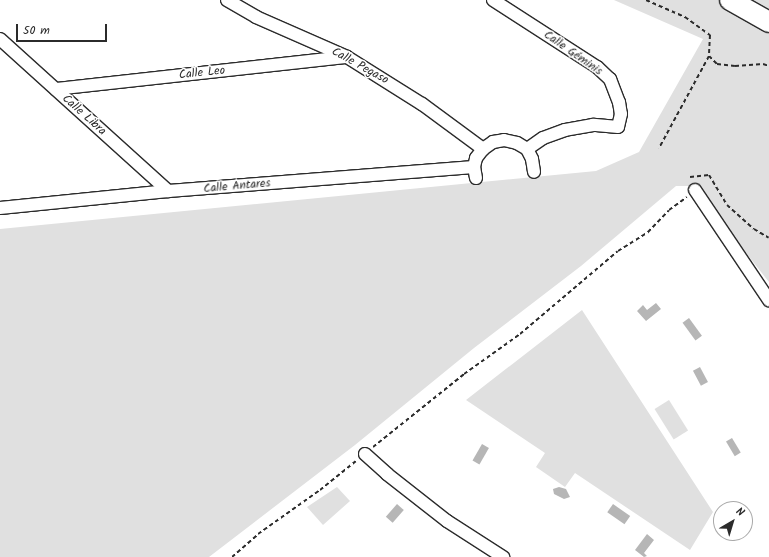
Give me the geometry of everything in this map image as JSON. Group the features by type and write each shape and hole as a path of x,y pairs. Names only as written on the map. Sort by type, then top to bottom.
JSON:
{"highway":[{"path":"730,0 769,22"}],"street":[{"name":"Calle Pegaso","path":"227,0 256,17 347,57 422,104 483,149"},
{"name":"Calle Géminis","path":"493,0 597,67 610,79 619,102 621,114 618,127 593,125 565,130 543,138 527,149"},
{"name":"Calle Libra","path":"0,38 168,191"},
{"name":"Calle Leo","path":"56,89 347,57"},
{"path":"483,149 493,142 504,140 517,143 527,149 532,159 534,172"},
{"name":"Calle Antares","path":"0,208 168,191 475,172 476,158 483,149"},
{"path":"693,193 769,300"},
{"path":"365,454 387,474 447,521 503,557"}],"path":[{"path":"646,0 684,17 710,35 709,56 659,148"},
{"path":"709,56 717,64 735,66 763,64 769,66"},
{"path":"690,177 709,175 728,205 754,229 769,238"},
{"path":"232,557 258,534 320,490 464,374 520,334 618,251 648,232 669,210 693,193"}],"shaded area":[{"path":"614,0 769,0 769,282 693,186 676,186 581,266 474,348 355,445 209,557 0,557 0,229 596,171 639,152 703,39"},
{"path":"656,303 661,309 646,321 637,311 643,305 647,310"},
{"path":"582,310 713,512 690,550 575,473 565,487 536,467 545,453 466,400"},
{"path":"689,318 702,336 695,341 683,323"},
{"path":"700,367 708,382 701,386 693,371"},
{"path":"669,400 688,431 674,440 655,409"},
{"path":"732,438 741,453 735,456 726,442"},
{"path":"482,444 489,448 479,464 472,460"},
{"path":"337,487 350,501 323,525 307,507"},
{"path":"559,487 566,489 570,497 564,499 554,494 553,489"},
{"path":"397,504 404,510 393,523 386,517"},
{"path":"613,504 630,516 624,524 607,512"},
{"path":"647,534 654,540 644,553 647,556 644,557 635,550"}]}
